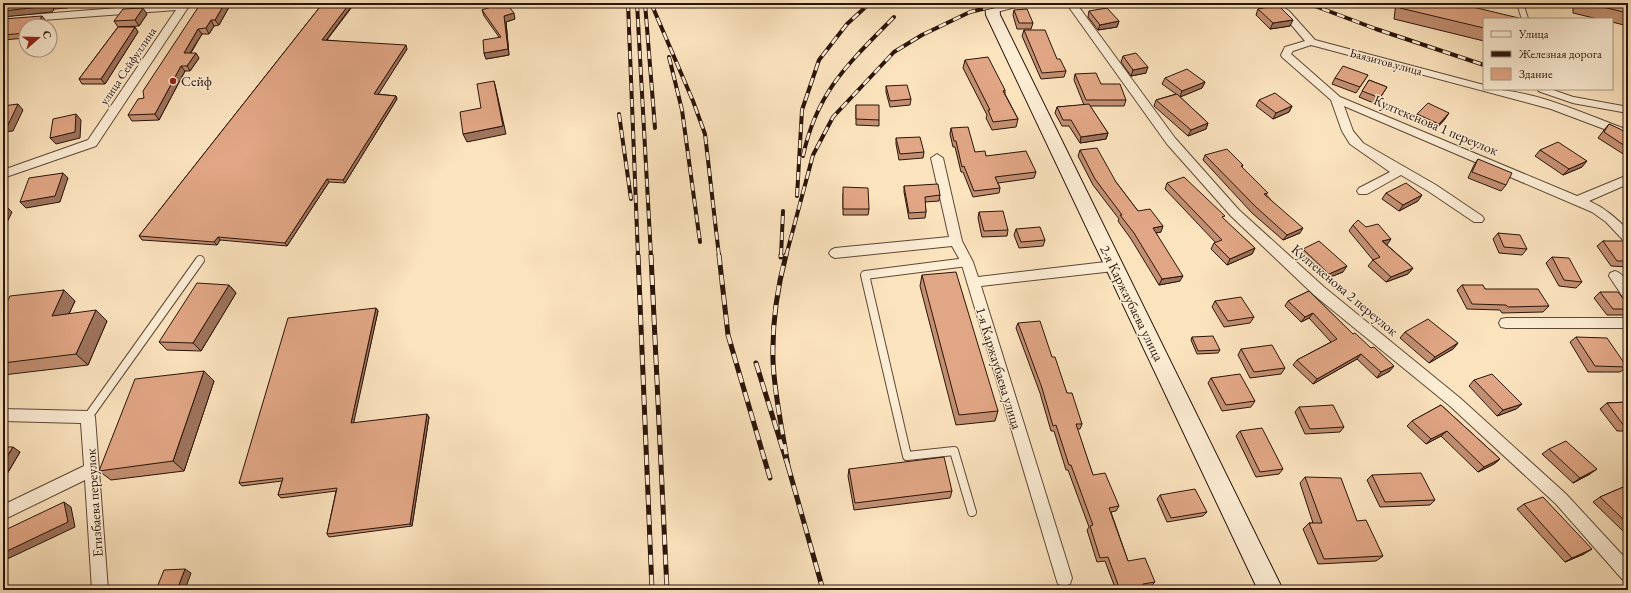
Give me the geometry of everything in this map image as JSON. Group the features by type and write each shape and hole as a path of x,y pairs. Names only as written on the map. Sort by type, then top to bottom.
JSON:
{"street":[{"path":"993,10 1021,3"},
{"name":"Култекенова 2 переулок","path":"1071,3 1131,88 1171,141 1235,213 1319,291 1455,402 1561,499 1628,573"},
{"path":"1271,3 1286,13 1311,42"},
{"path":"3,20 184,5"},
{"name":"улица Сейфуллина","path":"3,174 92,143 184,5"},
{"name":"2-я Каржаубаева улица","path":"993,10 1114,266 1271,590"},
{"name":"Култекенова 1 переулок","path":"1311,42 1289,49 1286,55 1336,99 1596,209 1610,219 1628,238"},
{"name":"Баязитов улица","path":"1311,42 1483,88"},
{"path":"1493,90 1555,106 1628,134"},
{"path":"1336,99 1348,134 1359,146 1432,188 1478,219"},
{"name":"1-я Каржаубаева улица","path":"937,158 956,241 967,262 1064,578"},
{"path":"1363,191 1397,173 1392,165"},
{"path":"1578,201 1628,179"},
{"path":"835,253 956,241"},
{"path":"973,282 1114,266"},
{"path":"1628,276 1615,276 1628,293"},
{"path":"1506,323 1628,323"},
{"path":"3,415 88,417"},
{"name":"Егизбаева переулок","path":"88,417 100,590"},
{"path":"3,513 92,468"}],"lane":[{"path":"1520,3 1525,18"},
{"path":"1543,90 1580,102 1628,110"},
{"path":"88,417 200,260"},
{"path":"967,262 865,275 907,456 954,451 972,512"}],"building":[{"path":"3,3 57,3 50,4 48,6 3,11"},
{"path":"201,3 225,3 215,20 211,20 206,28 198,29 184,53 196,53 187,66 181,66 155,114 128,115 138,99 144,98 143,91"},
{"path":"323,3 350,3 322,40 406,45 374,94 396,96 343,180 327,179 285,243 218,237 214,242 139,236"},
{"path":"506,3 514,13 504,16 508,49 484,53 483,40 501,37 482,10"},
{"path":"1401,3 1456,3 1519,18 1483,18 1483,28 1400,8"},
{"path":"1586,3 1628,3 1628,13"},
{"path":"1278,5 1293,20 1273,23 1258,9"},
{"path":"143,8 135,20 114,21 123,9"},
{"path":"1107,8 1119,21 1100,25 1089,11"},
{"path":"1027,9 1033,23 1019,23 1014,10"},
{"path":"42,16 41,18 18,18 18,34 3,35 3,19"},
{"path":"118,27 135,27 101,79 79,79"},
{"path":"1024,30 1045,30 1057,59 1060,59 1066,71 1042,73"},
{"path":"1136,53 1148,67 1133,70 1123,56"},
{"path":"988,57 1005,90 1003,91 1018,119 993,122 988,110 990,110 965,60"},
{"path":"1343,66 1368,75 1360,87 1335,78"},
{"path":"1187,69 1205,82 1182,91 1165,78"},
{"path":"1096,73 1101,84 1120,84 1126,100 1086,100 1075,74"},
{"path":"1369,80 1387,87 1380,98 1362,91"},
{"path":"494,81 503,126 463,134 460,112 481,108 477,84"},
{"path":"907,85 911,99 890,101 886,86"},
{"path":"1275,93 1292,106 1276,113 1259,100"},
{"path":"1177,94 1208,123 1191,130 1156,100"},
{"path":"1428,103 1449,113 1439,124 1417,114"},
{"path":"18,104 8,125 3,125 3,106"},
{"path":"1089,104 1108,133 1081,137 1071,120 1063,120 1057,107"},
{"path":"856,105 879,105 879,120 856,119"},
{"path":"76,114 75,132 50,138 53,119"},
{"path":"1609,124 1628,134 1628,148 1604,132"},
{"path":"968,127 975,152 985,151 986,156 1026,151 1036,172 995,177 1000,188 974,191 964,166 962,167 956,141 954,141 951,128"},
{"path":"920,137 924,152 900,154 896,138"},
{"path":"1558,142 1587,161 1569,169 1540,150"},
{"path":"1097,148 1116,182 1138,211 1150,209 1163,226 1153,228 1183,276 1162,279 1134,233 1120,215 1122,215 1095,179 1080,150"},
{"path":"1227,149 1243,165 1241,166 1268,193 1264,194 1303,228 1287,235 1256,207 1205,155"},
{"path":"1478,159 1512,173 1506,185 1472,172"},
{"path":"63,173 55,196 20,202 29,178"},
{"path":"1184,177 1225,216 1222,217 1255,248 1230,259 1214,243 1222,240 1167,183"},
{"path":"1406,183 1422,195 1403,205 1386,193"},
{"path":"938,184 940,195 925,197 926,212 909,213 904,186"},
{"path":"843,187 868,188 869,209 843,209"},
{"path":"1003,211 1008,230 984,231 979,212"},
{"path":"1358,220 1366,227 1378,224 1391,239 1382,241 1413,268 1391,277 1373,260 1380,257 1353,225"},
{"path":"1040,227 1045,240 1021,242 1016,229"},
{"path":"1498,233 1520,235 1527,249 1504,247"},
{"path":"1319,241 1347,266 1329,274 1303,249"},
{"path":"1603,241 1625,241 1628,245 1628,261 1617,261"},
{"path":"1552,257 1569,258 1582,282 1564,280"},
{"path":"956,272 998,411 959,415 922,275"},
{"path":"197,283 229,285 193,343 159,342"},
{"path":"1462,285 1483,285 1485,289 1538,289 1549,306 1508,307 1506,305 1472,304"},
{"path":"64,290 52,316 96,310 76,354 3,363 3,310 10,296"},
{"path":"1309,291 1353,334 1355,333 1371,348 1374,347 1394,366 1381,372 1361,354 1317,379 1297,360 1337,339 1313,313 1305,317 1288,301"},
{"path":"1600,292 1618,292 1628,305 1628,309 1613,309"},
{"path":"1241,297 1254,317 1228,321 1215,301"},
{"path":"376,308 351,423 427,414 410,524 327,534 337,488 278,495 283,478 239,483 288,318"},
{"path":"1428,319 1458,343 1435,357 1405,332"},
{"path":"1040,321 1052,357 1055,357 1067,393 1072,393 1082,424 1076,424 1093,475 1105,473 1119,506 1109,508 1128,561 1145,558 1155,582 1143,584 1145,590 1120,590 1108,557 1100,558 1090,526 1093,525 1071,465 1069,465 1056,425 1053,426 1042,388 1018,323"},
{"path":"1213,336 1220,350 1198,351 1192,337"},
{"path":"1576,337 1607,338 1627,367 1595,366"},
{"path":"1272,345 1285,368 1254,372 1241,349"},
{"path":"204,371 173,461 99,471 135,379"},
{"path":"1240,374 1255,401 1226,405 1211,378"},
{"path":"1492,374 1522,404 1503,410 1474,380"},
{"path":"1628,402 1628,426 1624,426 1607,403"},
{"path":"1333,405 1344,427 1310,429 1299,407"},
{"path":"1441,405 1500,459 1484,467 1447,431 1431,439 1412,421"},
{"path":"1262,428 1283,469 1260,472 1240,431"},
{"path":"1566,441 1597,469 1580,478 1549,449"},
{"path":"3,447 13,447 3,463"},
{"path":"944,457 952,491 855,503 849,469"},
{"path":"1421,473 1435,500 1385,502 1372,475"},
{"path":"1305,477 1341,478 1357,521 1366,520 1383,556 1324,559 1309,523 1322,523"},
{"path":"1628,485 1628,524 1600,497"},
{"path":"1195,489 1207,512 1171,518 1160,495"},
{"path":"1543,497 1592,549 1572,558 1524,504"},
{"path":"64,502 68,522 3,553 3,531"},
{"path":"185,569 177,590 156,590 164,570"}],"railway":[{"path":"628,3 638,256"},
{"path":"637,3 651,256"},
{"path":"645,3 655,128"},
{"path":"651,3 693,101 705,134 719,256"},
{"path":"797,196 802,110 819,60 847,24 870,3"},
{"path":"786,256 813,155 833,117 894,52 922,35 970,12 1007,3"},
{"path":"1307,3 1376,29 1483,65"},
{"path":"803,156 809,133 817,113 837,79 849,64 894,17"},
{"path":"669,57 682,110 700,242"},
{"path":"619,114 631,199"},
{"path":"781,256 783,211"},
{"path":"638,255 652,590"},
{"path":"651,255 667,590"},
{"path":"719,255 728,335 770,478"},
{"path":"786,255 776,307 773,334 773,360 777,399 788,466"},
{"path":"756,363 788,466"},
{"path":"788,466 823,590"}],"place":[{"name":"Сейф","path":"173,81"}]}
